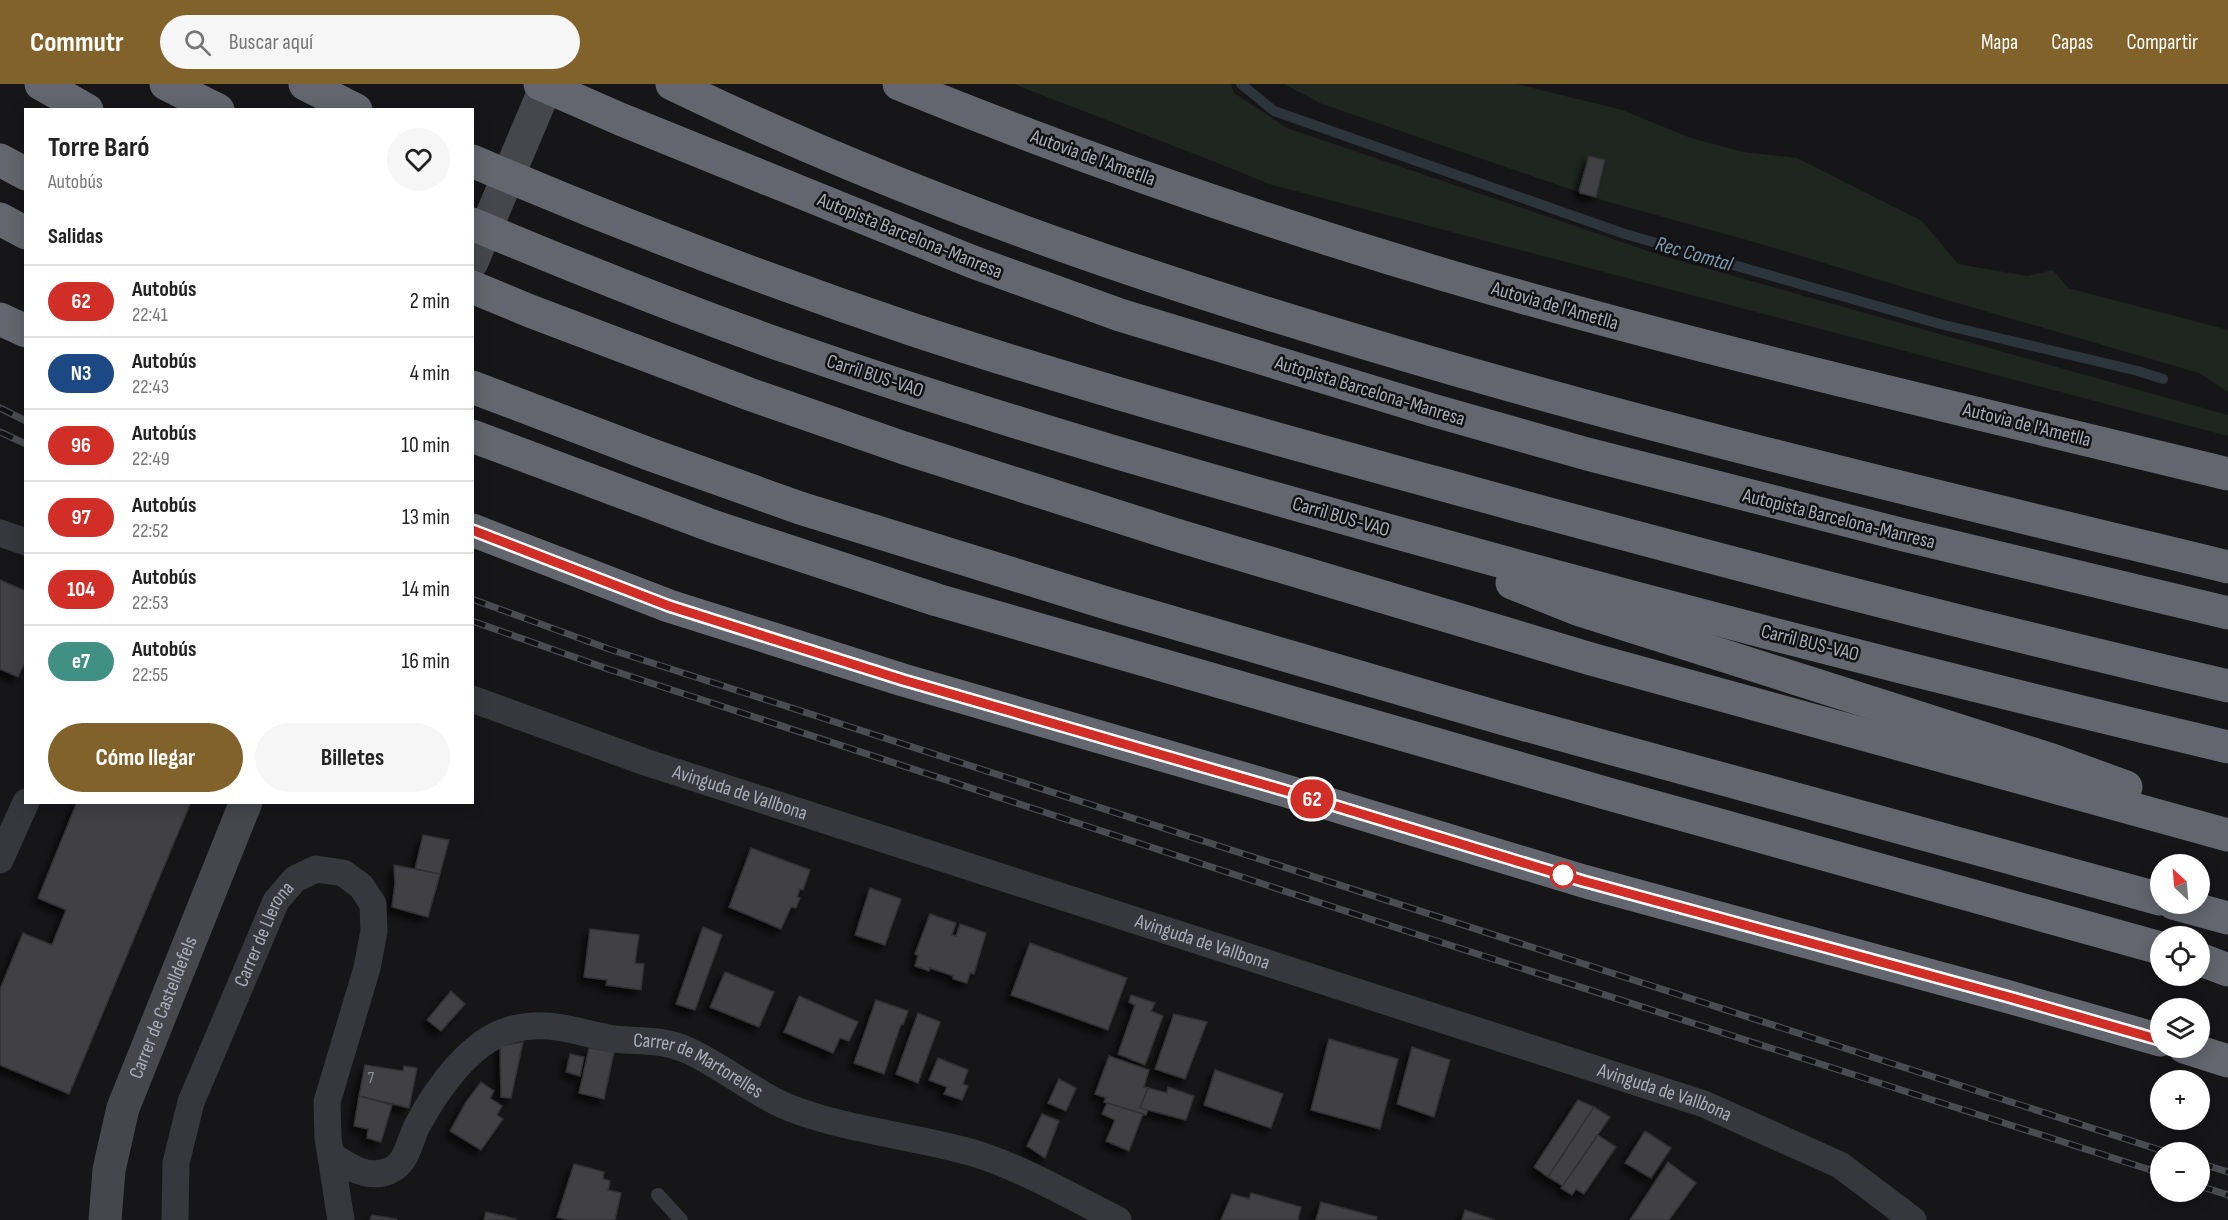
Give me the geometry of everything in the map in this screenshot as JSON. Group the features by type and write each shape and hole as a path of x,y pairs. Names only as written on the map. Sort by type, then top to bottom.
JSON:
{"highway":[{"path":"41,84 83,108"},
{"path":"166,84 214,108"},
{"path":"305,84 352,108"},
{"name":"Autopista Barcelona-Manresa","path":"540,84 620,119 952,254 1120,315 1431,410 1587,454 1904,535 2228,613"},
{"path":"672,84 765,128 993,221 1069,249 1290,321 1446,368 1836,472 2228,567"},
{"name":"Autovia de l'Ametlla","path":"899,84 1083,156 1279,224 1447,276 1799,370 2228,474"},
{"path":"0,160 24,173"},
{"path":"474,162 582,208 680,246 902,326 1034,368 1282,441 1503,502 1812,583 2228,686"},
{"path":"0,219 24,232"},
{"name":"Carril BUS-VAO","path":"474,225 787,347 1045,431 1354,521 1799,640 2228,747"},
{"path":"474,288 531,312 749,394 904,448 1176,535 1602,662 2228,835"},
{"path":"0,319 24,330"},
{"path":"474,388 800,508 1116,606 1504,719 2150,896"},
{"path":"474,437 715,527 938,600 1605,793 2150,945"},
{"path":"1354,521 1577,609 2052,760 2228,825"},
{"path":"474,532 669,606 903,680 1283,790 1583,881 2150,1037"},
{"path":"2210,913 2228,918"},
{"path":"2210,1055 2228,1060"}],"street":[{"path":"474,257 547,84"},
{"path":"0,532 24,541"},
{"name":"Avinguda de Vallbona","path":"474,700 645,762 1704,1104 1840,1165 1913,1220"},
{"path":"0,860 25,804"},
{"name":"Carrer de Castelldefels","path":"105,1220 109,1170 123,1108 245,804"},
{"name":"Carrer de Llerona","path":"175,1220 176,1162 191,1102 276,901 295,879 316,869 343,873 361,886 373,904 374,931 367,968 327,1102 328,1138 341,1220"},
{"name":"Carrer de Martorelles","path":"331,1155 352,1168 372,1175 390,1171 405,1157 416,1128 432,1099 476,1047 499,1032 531,1024 571,1029 616,1039 657,1041 686,1050 795,1110 836,1124 968,1152 1002,1162 1118,1220"}],"lane":[{"path":"658,1195 681,1220"}],"shaded area":[{"path":"1014,84 1231,84 1234,93 1287,128 1666,257 2228,415 2228,436 1269,184"},
{"path":"1284,84 1517,84 1622,110 1691,138 1743,152 1797,158 1922,221 1958,264 2027,276 2053,270 2068,288 2228,330 2228,392 2199,373 1765,245 1605,201 1322,104"}],"building":[{"path":"1589,156 1605,160 1596,197 1579,191"},
{"path":"0,580 24,590 24,664 18,677 0,669"},
{"path":"76,804 190,804 69,1094 0,1065 0,989 23,933 52,945 66,910 38,898"},
{"path":"423,835 449,840 440,874 415,869"},
{"path":"751,848 810,870 803,890 800,889 797,897 800,898 796,908 791,907 781,929 729,907"},
{"path":"394,865 440,874 428,917 392,907 395,884"},
{"path":"870,888 901,899 885,945 855,935"},
{"path":"930,914 956,923 952,935 956,936 960,924 986,933 974,974 970,973 967,983 930,968 929,971 915,966 918,956 915,954"},
{"path":"703,927 722,935 695,1010 676,1004"},
{"path":"590,929 639,935 635,963 644,964 641,990 606,985 607,980 584,977"},
{"path":"1030,943 1127,978 1108,1030 1011,995"},
{"path":"725,972 774,992 759,1027 710,1007"},
{"path":"451,991 465,1004 441,1031 427,1020"},
{"path":"1131,995 1155,1003 1151,1011 1163,1016 1145,1065 1118,1054 1135,1005 1129,1002"},
{"path":"799,996 858,1022 849,1041 840,1038 833,1053 784,1032"},
{"path":"876,1000 908,1011 903,1025 901,1024 884,1074 854,1063"},
{"path":"918,1013 940,1022 918,1083 896,1074"},
{"path":"1174,1014 1207,1022 1185,1079 1155,1069"},
{"path":"1329,1039 1398,1059 1380,1129 1311,1110"},
{"path":"523,1042 511,1098 501,1097 500,1046"},
{"path":"1412,1047 1450,1060 1434,1117 1397,1104"},
{"path":"589,1048 614,1052 604,1099 579,1093"},
{"path":"570,1054 584,1057 580,1076 566,1072"},
{"path":"1109,1056 1149,1070 1144,1087 1148,1088 1140,1108 1148,1110 1146,1115 1104,1102 1106,1098 1095,1094"},
{"path":"938,1058 968,1070 963,1084 968,1086 962,1100 944,1094 947,1087 929,1080"},
{"path":"365,1065 403,1071 404,1066 417,1068 409,1108 359,1096"},
{"path":"1215,1070 1283,1094 1271,1128 1204,1105"},
{"path":"1059,1079 1076,1088 1066,1111 1048,1103"},
{"path":"481,1082 494,1091 490,1098 502,1106 497,1115 503,1119 481,1150 450,1131 466,1102"},
{"path":"1168,1087 1194,1096 1186,1120 1140,1108 1148,1088 1167,1093"},
{"path":"359,1096 392,1105 381,1142 367,1138 368,1129 354,1126"},
{"path":"1578,1100 1594,1107 1548,1177 1534,1167"},
{"path":"1107,1103 1143,1114 1129,1151 1106,1141 1115,1120 1102,1114"},
{"path":"1594,1107 1610,1117 1563,1186 1548,1177"},
{"path":"1042,1114 1059,1121 1045,1158 1027,1146"},
{"path":"1645,1131 1671,1148 1651,1178 1625,1163"},
{"path":"1598,1135 1616,1147 1584,1194 1576,1189 1572,1195 1561,1188"},
{"path":"1668,1162 1696,1183 1669,1220 1630,1220"},
{"path":"574,1164 604,1172 603,1179 610,1181 608,1190 621,1193 615,1220 567,1220 557,1217"},
{"path":"1251,1193 1301,1207 1298,1220 1221,1220 1232,1194 1249,1199"},
{"path":"1321,1202 1377,1217 1376,1220 1316,1220"},
{"path":"1465,1210 1495,1220 1462,1220"},
{"path":"486,1212 516,1219 484,1220"},
{"path":"372,1215 396,1219 397,1220 370,1220"}],"waterway":[{"name":"Rec Comtal","path":"1241,84 1274,111 1625,234 1940,324 2163,379"}],"railway":[{"path":"0,408 24,420"},
{"path":"0,432 24,443"},
{"path":"474,600 609,649 2150,1147"},
{"path":"474,622 608,669 1440,942 2150,1170"},
{"path":"2210,1166 2228,1172"},
{"path":"2210,1189 2228,1195"}],"bus line":[{"name":"62","path":"474,531 669,606 903,680 1283,790 1583,881 2150,1037"}]}
